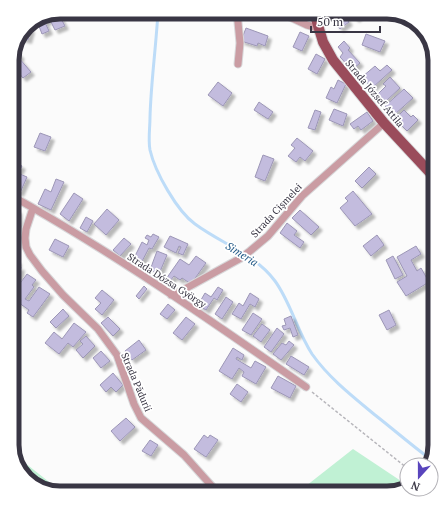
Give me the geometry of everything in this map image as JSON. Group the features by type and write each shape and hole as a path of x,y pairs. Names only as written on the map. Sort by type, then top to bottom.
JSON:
{"main road":[{"name":"Strada József Attila","path":"316,19 323,42 333,60 384,123 428,170"}],"street":[{"path":"238,19 240,42 238,64"},
{"path":"293,19 307,26 318,28"},
{"name":"Strada Cișmelei","path":"171,295 181,291 250,251 268,236 302,196 384,123"},
{"name":"Strada Dózsa György","path":"19,200 73,231 224,330 306,387"},
{"name":"Strada Pădurii","path":"33,208 26,229 25,238 26,246 30,255 63,295 98,329 117,355 134,404 141,418 184,455 212,486"}],"path":[{"path":"306,387 399,462"}],"green space":[{"path":"353,449 399,480 399,484 387,486 306,486"},
{"path":"22,460 54,486 35,478 24,466"}],"building":[{"path":"61,19 65,26 55,30 50,20"},
{"path":"337,19 347,19 349,22 340,29 334,21"},
{"path":"45,22 49,31 42,34 38,25"},
{"path":"246,28 268,36 265,46 258,43 257,46 241,41"},
{"path":"30,32 28,40 25,39"},
{"path":"300,32 309,36 302,51 293,47"},
{"path":"366,34 385,41 380,52 362,45"},
{"path":"344,41 350,48 348,50 360,63 352,70 340,57 343,53 338,47"},
{"path":"316,54 325,59 317,74 308,69"},
{"path":"19,58 31,72 23,78 19,73"},
{"path":"387,65 392,70 372,88 362,77 375,66 380,71"},
{"path":"390,77 400,88 385,102 378,94 386,86 383,84"},
{"path":"338,80 346,84 337,103 326,98 331,87 334,89"},
{"path":"218,82 232,93 223,106 208,95"},
{"path":"404,89 413,98 394,115 385,106"},
{"path":"259,102 273,112 268,119 254,110"},
{"path":"334,109 347,114 343,126 329,120"},
{"path":"315,110 321,112 315,130 308,128"},
{"path":"404,110 411,117 413,115 418,120 407,131 395,119"},
{"path":"367,112 373,121 361,130 358,126 354,129 350,124"},
{"path":"40,133 51,137 45,151 34,147"},
{"path":"297,138 313,151 305,161 300,157 296,162 288,156 295,148 291,145"},
{"path":"263,155 274,159 265,181 255,177"},
{"path":"19,164 22,166 19,172"},
{"path":"369,167 376,174 362,188 355,181"},
{"path":"20,174 27,177 20,193 19,192"},
{"path":"56,179 64,182 51,210 38,204 45,189 51,192"},
{"path":"353,191 372,214 355,226 340,208 348,201 345,198"},
{"path":"74,193 83,199 69,221 60,214"},
{"path":"107,209 119,220 106,235 94,224"},
{"path":"300,210 319,227 311,235 292,218"},
{"path":"86,217 93,221 87,232 80,228"},
{"path":"287,223 297,231 294,235 304,242 300,248 280,233"},
{"path":"153,234 159,237 152,249 149,248 139,267 129,261 132,254 135,256 142,242 147,245 149,240 145,238 147,235 151,237"},
{"path":"377,235 384,245 371,256 363,246"},
{"path":"170,236 188,244 183,255 178,253 181,247 179,246 176,253 164,247"},
{"path":"124,238 131,244 120,256 113,250"},
{"path":"55,239 69,246 63,257 49,250"},
{"path":"416,246 421,254 411,260 417,271 421,268 428,283 406,296 397,282 407,276 397,257"},
{"path":"157,251 167,255 159,274 150,270"},
{"path":"196,256 206,263 191,284 182,278 180,280 174,276 170,281 166,279 180,259 189,265"},
{"path":"393,256 403,275 395,279 386,260"},
{"path":"19,267 21,267 19,280"},
{"path":"27,274 36,280 32,285 34,287 25,299 29,301 39,287 50,294 33,317 27,313 29,310 19,303 21,300 19,299 19,285"},
{"path":"144,286 147,289 139,299 136,296"},
{"path":"218,287 223,290 217,300 214,298 206,310 198,305 205,293 211,297"},
{"path":"102,290 114,300 102,315 95,309 101,303 95,298"},
{"path":"250,293 259,299 255,307 250,304 241,319 232,314 239,303 243,306"},
{"path":"226,297 233,302 222,319 215,314"},
{"path":"168,304 175,310 167,319 160,314"},
{"path":"63,309 69,316 56,328 50,322"},
{"path":"389,310 396,325 387,330 379,315"},
{"path":"253,313 262,319 251,335 242,330"},
{"path":"291,316 298,335 293,337 290,328 284,330 282,326 286,325 284,319"},
{"path":"108,317 120,329 113,336 101,323"},
{"path":"186,317 195,324 182,340 173,333"},
{"path":"74,323 86,332 73,347 68,343 59,354 45,343 54,332 62,339"},
{"path":"262,324 270,330 261,342 253,336"},
{"path":"277,328 284,334 271,352 264,347"},
{"path":"86,336 95,346 83,358 76,350 83,344 80,341"},
{"path":"139,340 146,350 132,360 125,351"},
{"path":"289,341 294,345 281,360 273,354 282,343 286,345"},
{"path":"233,348 244,355 242,360 237,357 236,359 251,368 255,361 266,367 256,384 242,376 244,372 239,368 232,379 219,371"},
{"path":"101,351 110,361 101,368 93,358"},
{"path":"291,356 309,367 304,375 286,364"},
{"path":"113,373 123,385 116,392 111,387 106,392 100,385"},
{"path":"278,376 296,386 290,398 271,388"},
{"path":"237,384 248,392 241,402 230,394"},
{"path":"126,418 135,427 120,441 111,431"},
{"path":"204,435 208,438 210,435 218,440 206,457 194,449"},
{"path":"150,440 158,445 151,456 142,451"}],"waterway":[{"name":"Simeria","path":"157,19 151,91 149,142 150,150 157,169 174,201 195,224 248,256 267,272 281,290 302,336 319,363 358,401 427,456"}]}
